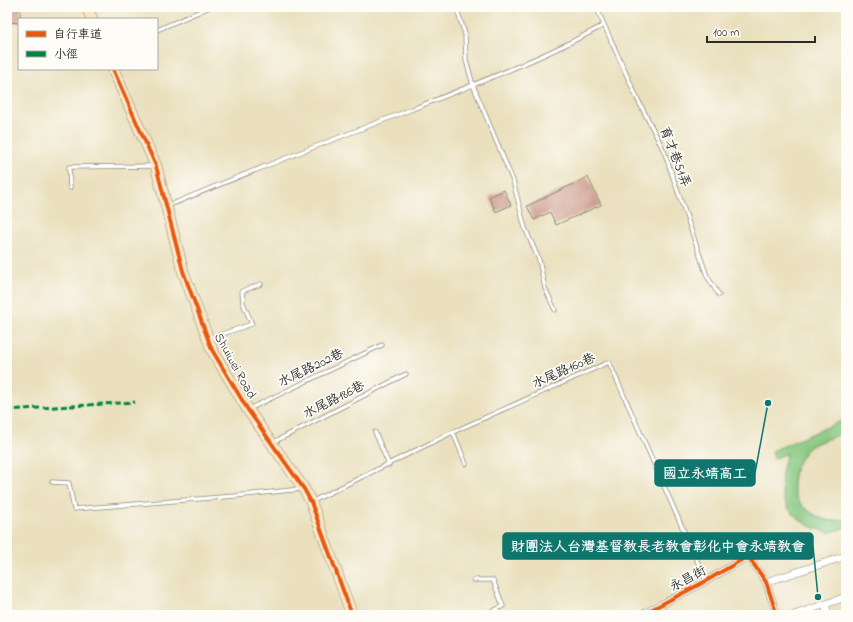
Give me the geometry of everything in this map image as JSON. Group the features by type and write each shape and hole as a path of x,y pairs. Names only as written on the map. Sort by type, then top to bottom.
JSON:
{"street":[{"path":"87,7 92,18"},
{"name":"Shuiwei Road","path":"113,70 156,166 183,271 207,339 221,367 248,410 304,489 311,502 352,615"},
{"name":"永昌街","path":"641,615 706,581 748,556 766,582 777,615"},
{"path":"766,582 846,556"},
{"path":"794,615 846,598"},
{"path":"825,604 828,615"},
{"path":"7,605 10,615"}],"lane":[{"path":"158,30 204,8 210,7"},
{"path":"456,7 465,34 466,60 473,85 513,181 525,228 539,260 545,288 555,310"},
{"name":"育才巷51弄","path":"596,7 664,151 707,276 719,295"},
{"path":"167,206 473,85 574,41 604,25"},
{"path":"70,188 69,167 156,166"},
{"path":"207,339 252,324 243,303 242,291 261,284"},
{"name":"水尾路202巷","path":"248,410 382,345"},
{"name":"水尾路160巷","path":"311,502 389,465 453,432 609,362 706,581"},
{"name":"水尾路186巷","path":"271,443 406,374"},
{"path":"375,432 389,465"},
{"path":"453,432 466,464"},
{"path":"52,482 69,483 74,509 304,489"},
{"path":"474,580 493,580 503,606 485,615"}],"green space":[{"path":"846,419 846,432 809,448 801,458 795,471 793,485 794,492 801,505 820,518 832,521 846,518 846,527 829,533 806,524 796,517 790,510 785,502 781,484 787,453 774,459 772,451"}],"building":[{"path":"7,7 21,7 18,23 7,22"},
{"path":"588,177 601,205 556,225 550,212 534,220 527,206"},
{"path":"504,190 511,205 496,212 489,197"}],"marked path":[{"path":"7,410 135,402"}],"cycle path":[{"path":"113,70 156,166 183,271 212,350 248,410 304,489 311,502 352,615"},
{"path":"641,615 706,581 748,556 766,582 777,615"}],"place":[{"name":"國立永靖高工","path":"768,403"},
{"name":"財團法人台灣基督教長老教會彰化中會永靖教會","path":"818,597"}]}
